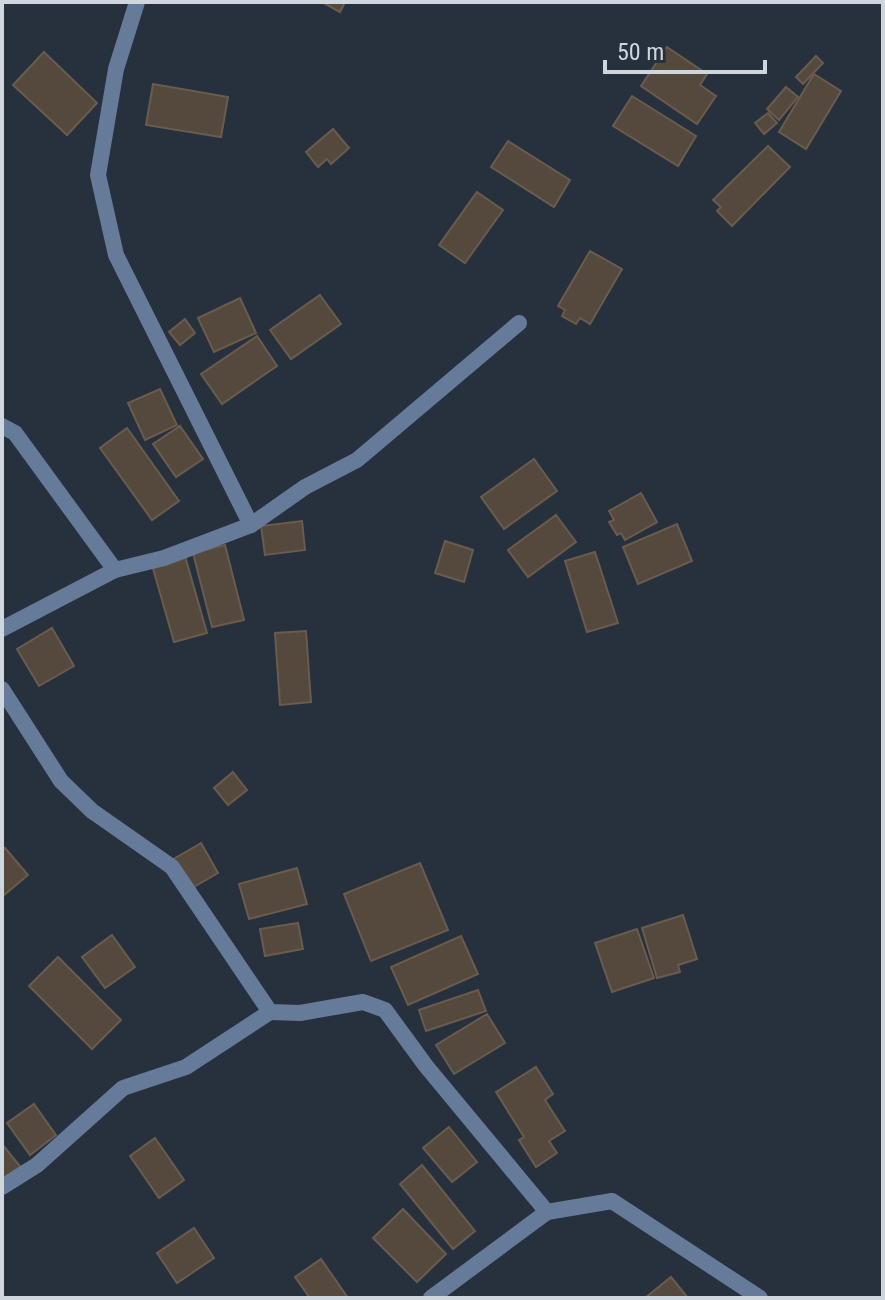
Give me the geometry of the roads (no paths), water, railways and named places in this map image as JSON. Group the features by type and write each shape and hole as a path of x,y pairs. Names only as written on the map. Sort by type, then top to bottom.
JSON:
{"street":[{"path":"137,2 116,69 98,175 116,255 251,525"},
{"path":"2,629 115,570 164,558 251,525 305,487 357,460 519,323"},
{"path":"2,426 15,433 115,570"},
{"path":"2,689 61,781 92,811 172,867 270,1012"},
{"path":"2,1187 37,1165 123,1088 186,1067 270,1012 300,1013 363,1002 385,1010 426,1066 547,1212"},
{"path":"431,1298 547,1212 612,1201 760,1298"}]}
